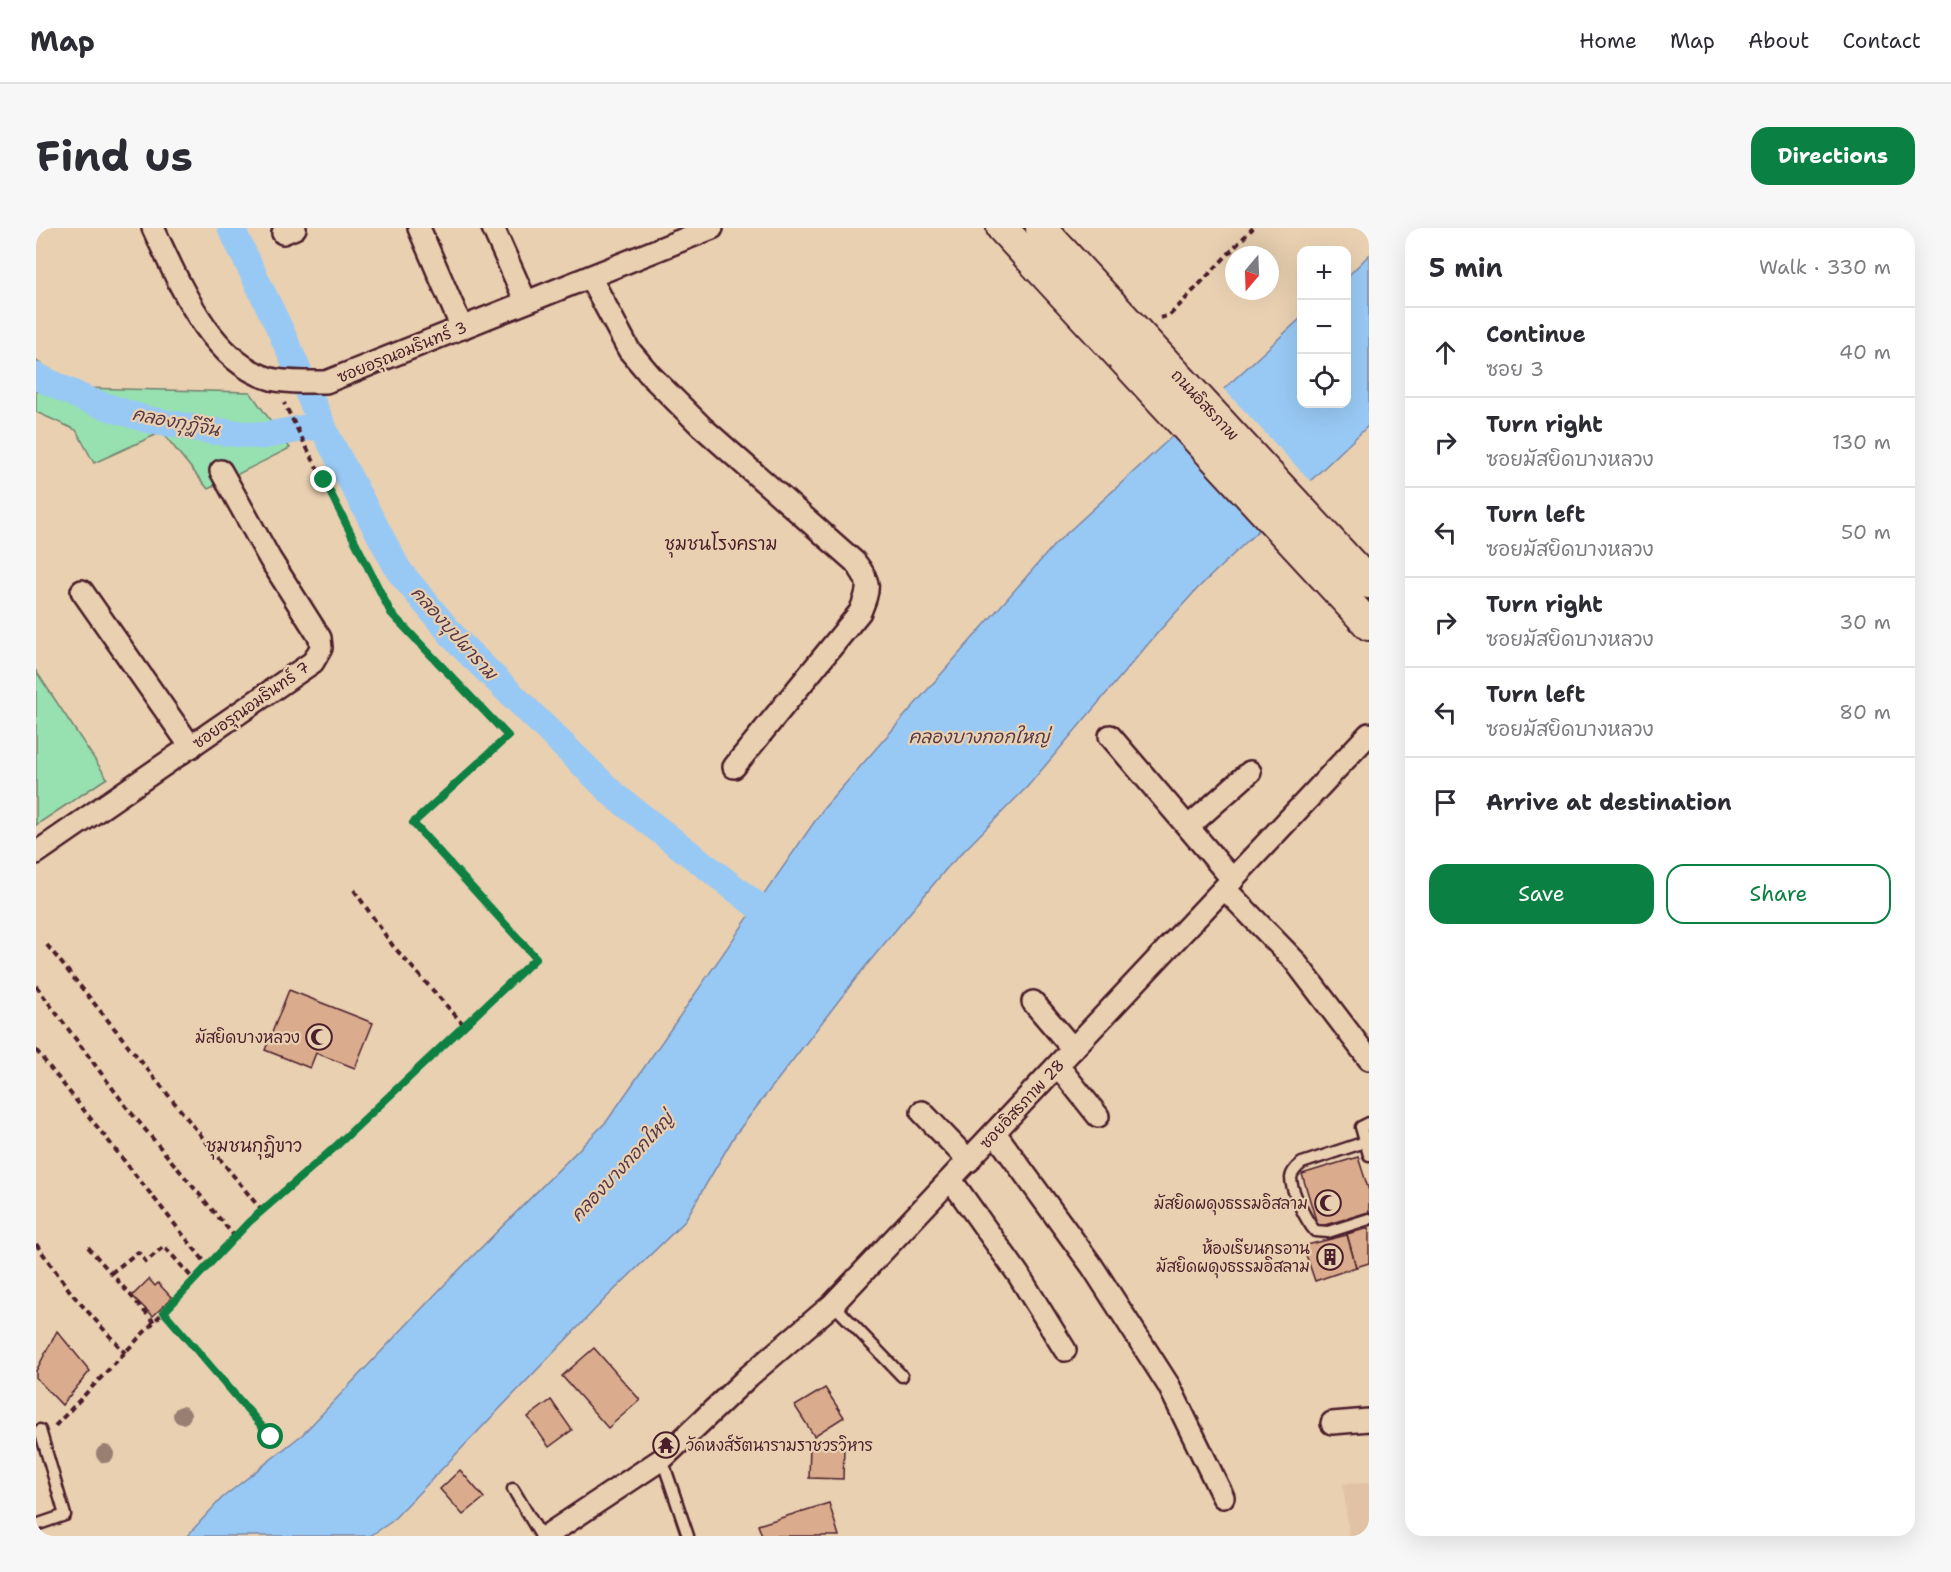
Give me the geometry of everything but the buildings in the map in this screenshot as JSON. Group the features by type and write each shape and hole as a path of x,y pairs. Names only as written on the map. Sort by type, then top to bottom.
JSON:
{"main road":[{"path":"1002,228 1369,625"},
{"name":"ถนนอิสรภาพ","path":"1041,228 1369,583"}],"street":[{"name":"ซอยอรุณอมรินทร์ 3","path":"153,228 179,283 219,346 241,365 271,378 326,382 712,228"},
{"path":"419,228 462,328"},
{"path":"493,228 526,302"},
{"path":"590,277 629,350 651,376 702,427 855,562 866,577 868,593 861,612 734,767"},
{"name":"ซอยอรุณอมรินทร์ 7","path":"36,853 313,662 321,648 320,638 270,559 221,471"},
{"path":"82,591 191,747"},
{"name":"ซอยอิสรภาพ 28","path":"546,1536 662,1459 749,1376 833,1304 1369,734"},
{"path":"1110,736 1188,827 1229,884 1294,960 1369,1059"},
{"path":"1188,827 1250,772"},
{"path":"1033,1002 1073,1049"},
{"path":"1058,1066 1098,1116"},
{"path":"922,1112 969,1161"},
{"path":"994,1133 1092,1266 1169,1386 1223,1497"},
{"path":"951,1180 1018,1275 1065,1350"},
{"path":"1332,1423 1369,1420"}],"lane":[{"path":"1369,1123 1361,1127 1369,1155"},
{"path":"1365,1142 1302,1162 1294,1169 1291,1179 1307,1222 1316,1232 1328,1232 1369,1219"},
{"path":"833,1304 902,1376"},
{"path":"36,1525 65,1515 40,1430"},
{"path":"662,1459 688,1536"},
{"path":"513,1489 541,1536"}],"path":[{"path":"1156,319 1170,315 1253,228"},
{"path":"40,1430 47,1431 60,1422 235,1237 334,1148 536,958 413,823 508,736 391,613 282,400"},
{"path":"354,890 393,946 464,1025"},
{"path":"47,945 262,1211"},
{"path":"36,986 128,1109 235,1237"},
{"path":"36,1050 208,1266"},
{"path":"36,1244 72,1294 125,1353"},
{"path":"111,1273 138,1252 146,1262 164,1246 194,1280"},
{"path":"88,1247 154,1322"},
{"path":"164,1312 271,1437"}],"shaded area":[{"path":"1369,1483 1369,1536 1349,1536 1343,1484"}],"green space":[{"path":"36,361 79,388 250,392 290,448 208,489 162,432 94,463 76,430 36,412"},
{"path":"36,671 107,778 36,825"}],"water":[{"name":"คลองบางกอกใหญ่","path":"1369,255 1369,425 1198,588 1028,786 947,868 860,973 735,1135 684,1222 605,1299 391,1522 370,1536 187,1536 222,1498 303,1434 448,1281 607,1121 824,808 1055,544 1297,322 1297,408 1351,408 1351,273"}],"pier":[{"path":"1222,387 1312,483 1266,528 1175,430"}],"waterway":[{"name":"คลองบุปผาราม","path":"231,228 278,325 328,438 399,571 458,642 615,796 786,928"},
{"name":"คลองกุฎีจีน","path":"36,376 87,400 145,419 212,431 262,436 322,425"}],"place":[{"name":"มัสยิดบางหลวง","path":"319,1037"},
{"name":"มัสยิดผดุงธรรมอิสลาม","path":"1328,1203"},
{"name":"ห้องเรียนกุรอาน มัสยิดผดุงธรรมอิสลาม","path":"1330,1257"},
{"name":"วัดหงส์รัตนารามราชวรวิหาร","path":"666,1445"}],"district":[{"name":"ชุมชนโรงคราม","path":"721,544"},
{"name":"ชุมชนกุฎิขาว","path":"254,1146"}],"route":[{"path":"271,1437 164,1312 249,1222 334,1148 536,958 413,823 508,736 391,613 324,480"}]}
